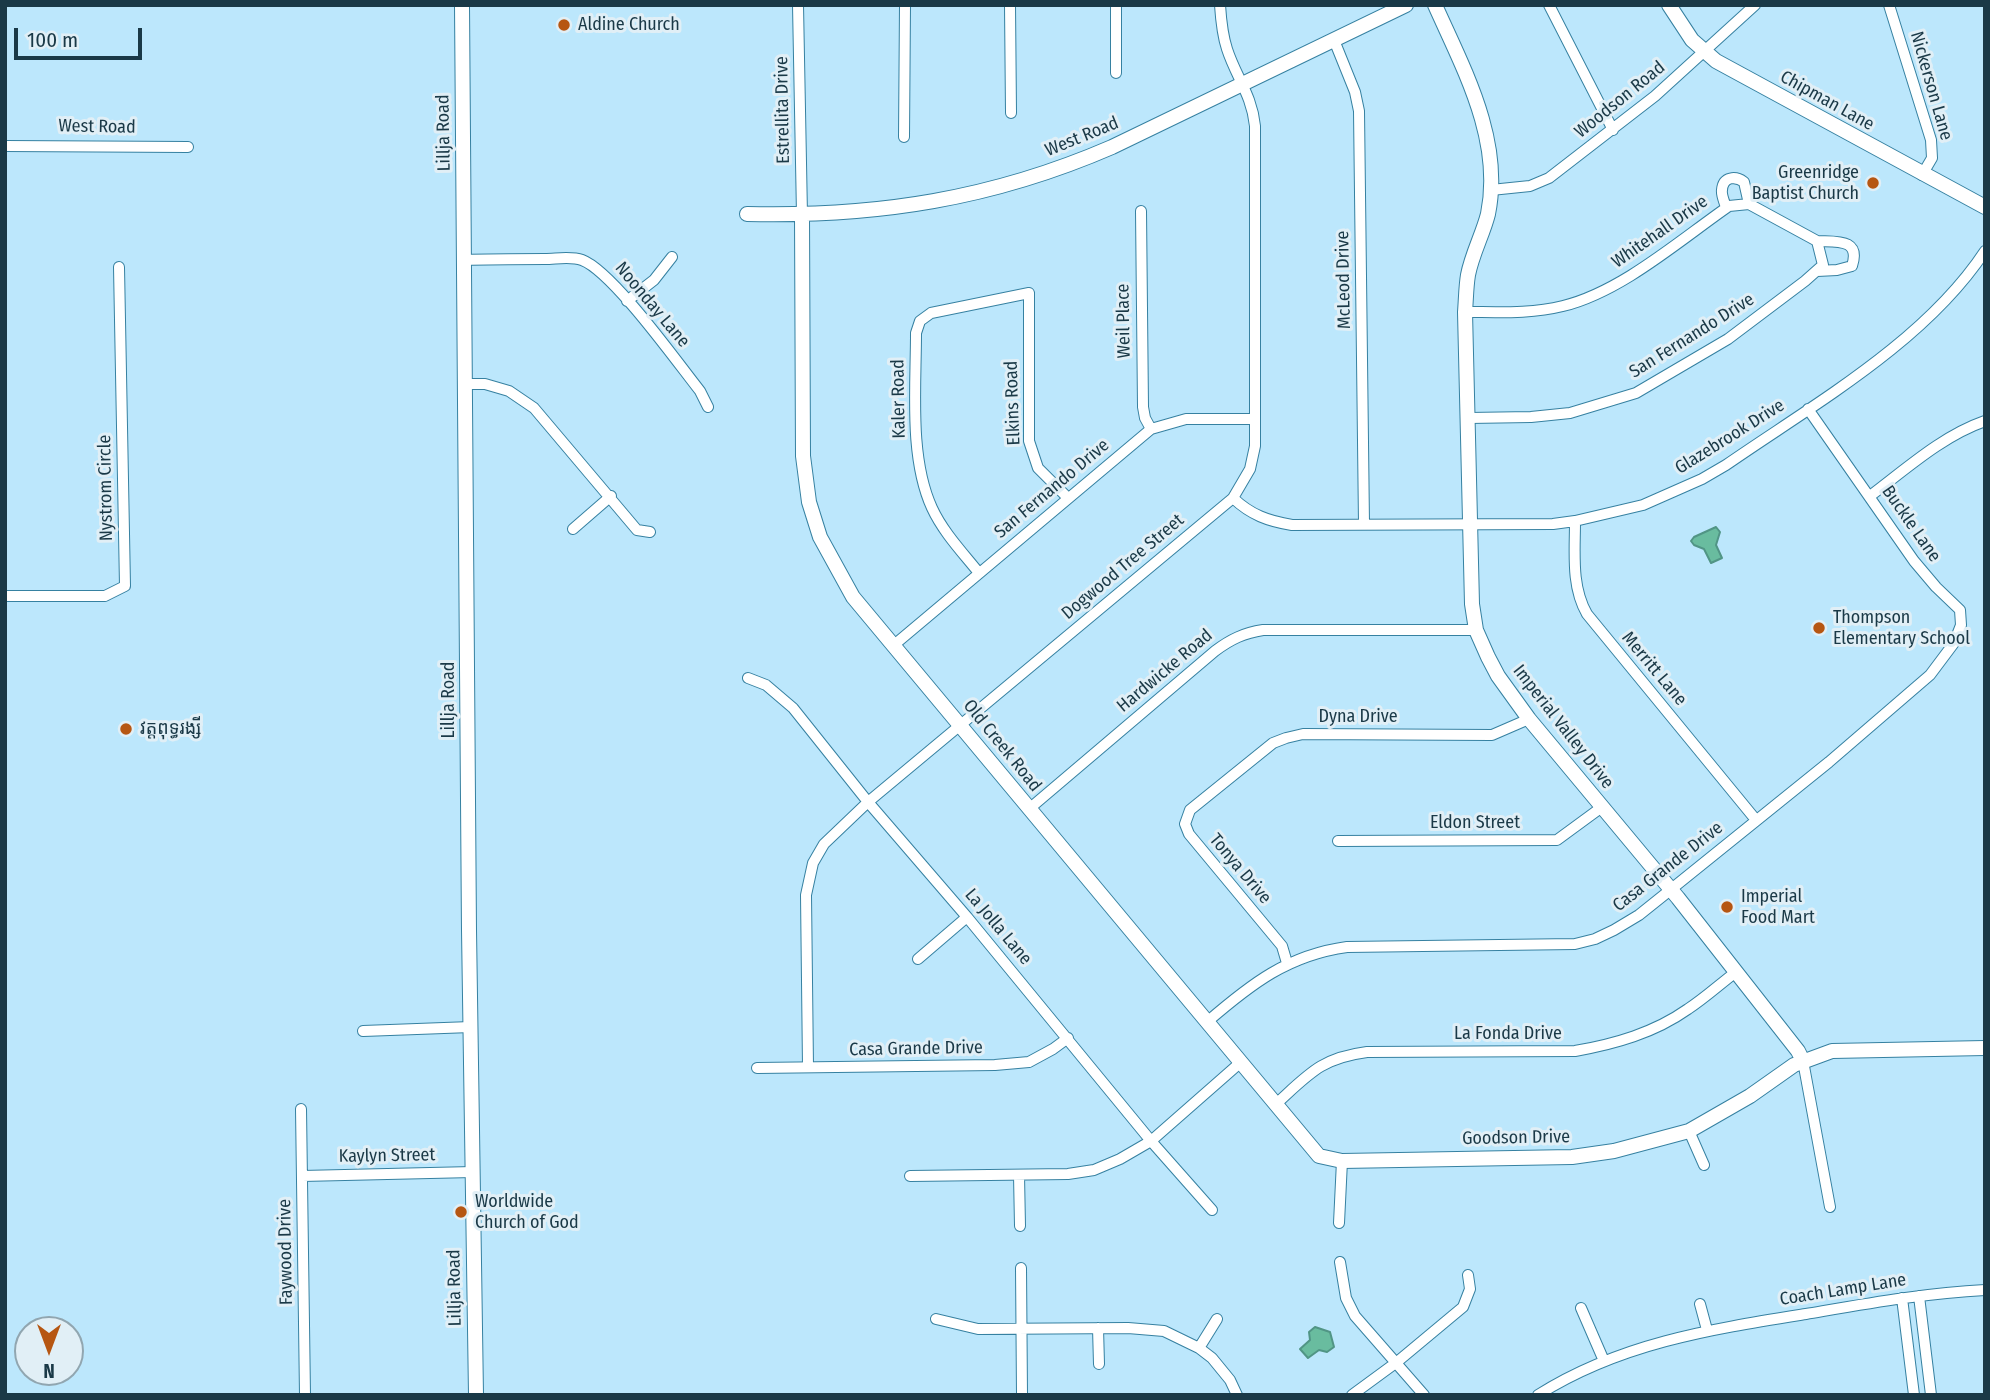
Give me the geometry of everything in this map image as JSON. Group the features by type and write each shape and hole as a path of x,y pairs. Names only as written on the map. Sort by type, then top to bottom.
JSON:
{"street":[{"name":"Lillja Road","path":"462,5 476,1395"},
{"name":"Estrellita Drive","path":"798,5 802,215"},
{"path":"904,136 905,5"},
{"path":"1010,5 1011,113"},
{"path":"1116,5 1116,73"},
{"name":"Dogwood Tree Street","path":"808,1067 806,895 813,863 824,844 868,802 1233,498 1250,469 1255,446 1255,126 1249,96 1227,50 1220,5"},
{"name":"West Road","path":"747,214 848,213 923,204 999,187 1094,155 1406,5"},
{"name":"Imperial Valley Drive","path":"1435,5 1481,114 1490,164 1491,190 1482,235 1468,273 1465,312 1472,604 1476,630 1498,676 1530,719 1671,889 1798,1051 1804,1061 1830,1206"},
{"path":"1549,5 1614,130"},
{"name":"Chipman Lane","path":"1670,5 1692,40 1716,61 1985,207"},
{"name":"Woodson Road","path":"1491,190 1530,186 1549,178 1614,130 1755,5"},
{"name":"Nickerson Lane","path":"1889,5 1931,140 1932,158 1922,175"},
{"name":"McLeod Drive","path":"1334,40 1356,92 1359,111 1364,524"},
{"name":"West Road","path":"5,146 188,148"},
{"path":"1726,208 1722,190 1726,181 1731,177 1738,177 1744,182 1749,204 1818,241 1844,242 1853,249 1855,257 1852,265 1837,270 1817,271"},
{"name":"Whitehall Drive","path":"1465,312 1534,311 1591,297 1618,283 1726,208 1749,204"},
{"name":"Weil Place","path":"1140,211 1143,407 1144,418 1151,429"},
{"name":"Old Creek Road","path":"802,215 803,456 809,502 820,537 853,597 1319,1156 1342,1161"},
{"path":"1817,271 1823,265 1818,241"},
{"name":"Glazebrook Drive","path":"1233,498 1254,515 1271,522 1292,525 1553,524 1643,505 1702,479 1899,345 1966,278 1985,251"},
{"path":"627,301 654,280 672,257"},
{"name":"Noonday Lane","path":"464,260 583,260 601,272 627,301 700,391 708,407"},
{"name":"Nystrom Circle","path":"5,596 105,596 125,586 119,267"},
{"name":"San Fernando Drive","path":"1469,418 1570,413 1636,393 1728,339 1817,271"},
{"name":"Elkins Road","path":"1029,293 1029,441 1038,468 1068,498"},
{"name":"Kaler Road","path":"979,573 933,511 923,488 918,462 916,333 920,321 931,313 1029,293"},
{"path":"466,384 492,385 525,401 551,426 637,530 650,532"},
{"name":"Buckle Lane","path":"1808,409 1914,561 1960,610 1961,625 1954,643 1941,660"},
{"name":"San Fernando Drive","path":"894,645 1151,429 1186,419 1255,419"},
{"path":"1870,496 1945,440 1985,421"},
{"path":"573,529 611,496"},
{"name":"Merritt Lane","path":"1575,521 1578,598 1587,614 1756,820"},
{"name":"Hardwicke Road","path":"1029,808 1215,651 1245,633 1264,630 1476,630"},
{"name":"Casa Grande Drive","path":"1207,1022 1247,988 1287,963 1328,950 1347,947 1575,944 1614,930 1639,915 1756,820 1930,675 1941,660"},
{"name":"La Jolla Lane","path":"748,678 765,685 782,697 1151,1141 1212,1210"},
{"name":"Dyna Drive","path":"1204,799 1273,743 1286,738 1303,734 1492,735 1530,719"},
{"name":"Tonya Drive","path":"1204,799 1190,810 1185,824 1189,834 1282,946 1287,963"},
{"name":"Eldon Street","path":"1338,841 1557,840 1602,807"},
{"path":"918,960 967,917"},
{"name":"La Fonda Drive","path":"1276,1104 1317,1066 1346,1055 1367,1052 1575,1051 1638,1036 1686,1011 1736,972"},
{"path":"363,1031 471,1027"},
{"name":"Casa Grande Drive","path":"757,1068 995,1065 1029,1062 1068,1038"},
{"name":"Goodson Drive","path":"1342,1161 1572,1157 1614,1151 1689,1131 1750,1096 1794,1065 1832,1051 1985,1048"},
{"path":"910,1176 1068,1174 1094,1170 1151,1141 1241,1062"},
{"name":"Faywood Drive","path":"301,1109 305,1395"},
{"path":"1689,1131 1704,1165"},
{"path":"1339,1223 1342,1161"},
{"name":"Kaylyn Street","path":"302,1176 472,1172"},
{"path":"1019,1175 1020,1226"},
{"path":"1340,1262 1346,1298 1355,1316 1424,1395"},
{"path":"1021,1268 1022,1395"},
{"path":"1352,1395 1463,1307 1470,1289 1468,1275"},
{"name":"Coach Lamp Lane","path":"1538,1395 1604,1361 1667,1339 1902,1298 1985,1290"},
{"path":"1919,1296 1931,1395"},
{"path":"1902,1298 1914,1395"},
{"path":"1700,1304 1707,1330"},
{"path":"1581,1308 1604,1361"},
{"path":"1199,1348 1217,1319"},
{"path":"936,1320 978,1329 1128,1328 1164,1331 1199,1348 1212,1358 1230,1380 1237,1395"},
{"path":"1098,1328 1099,1364"}],"shaded area":[{"path":"1716,527 1720,532 1716,545 1722,558 1711,563 1704,549 1691,541"},
{"path":"1315,1327 1330,1332 1334,1347 1327,1352 1319,1350 1308,1358 1300,1349 1310,1340 1309,1332"}],"place":[{"name":"Aldine Church","path":"564,25"},
{"name":"Greenridge Baptist Church","path":"1873,183"},
{"name":"Thompson Elementary School","path":"1819,628"},
{"name":"វត្តពុទ្ធរង្សី","path":"126,729"},
{"name":"Imperial Food Mart","path":"1727,907"},
{"name":"Worldwide Church of God","path":"461,1212"}]}
